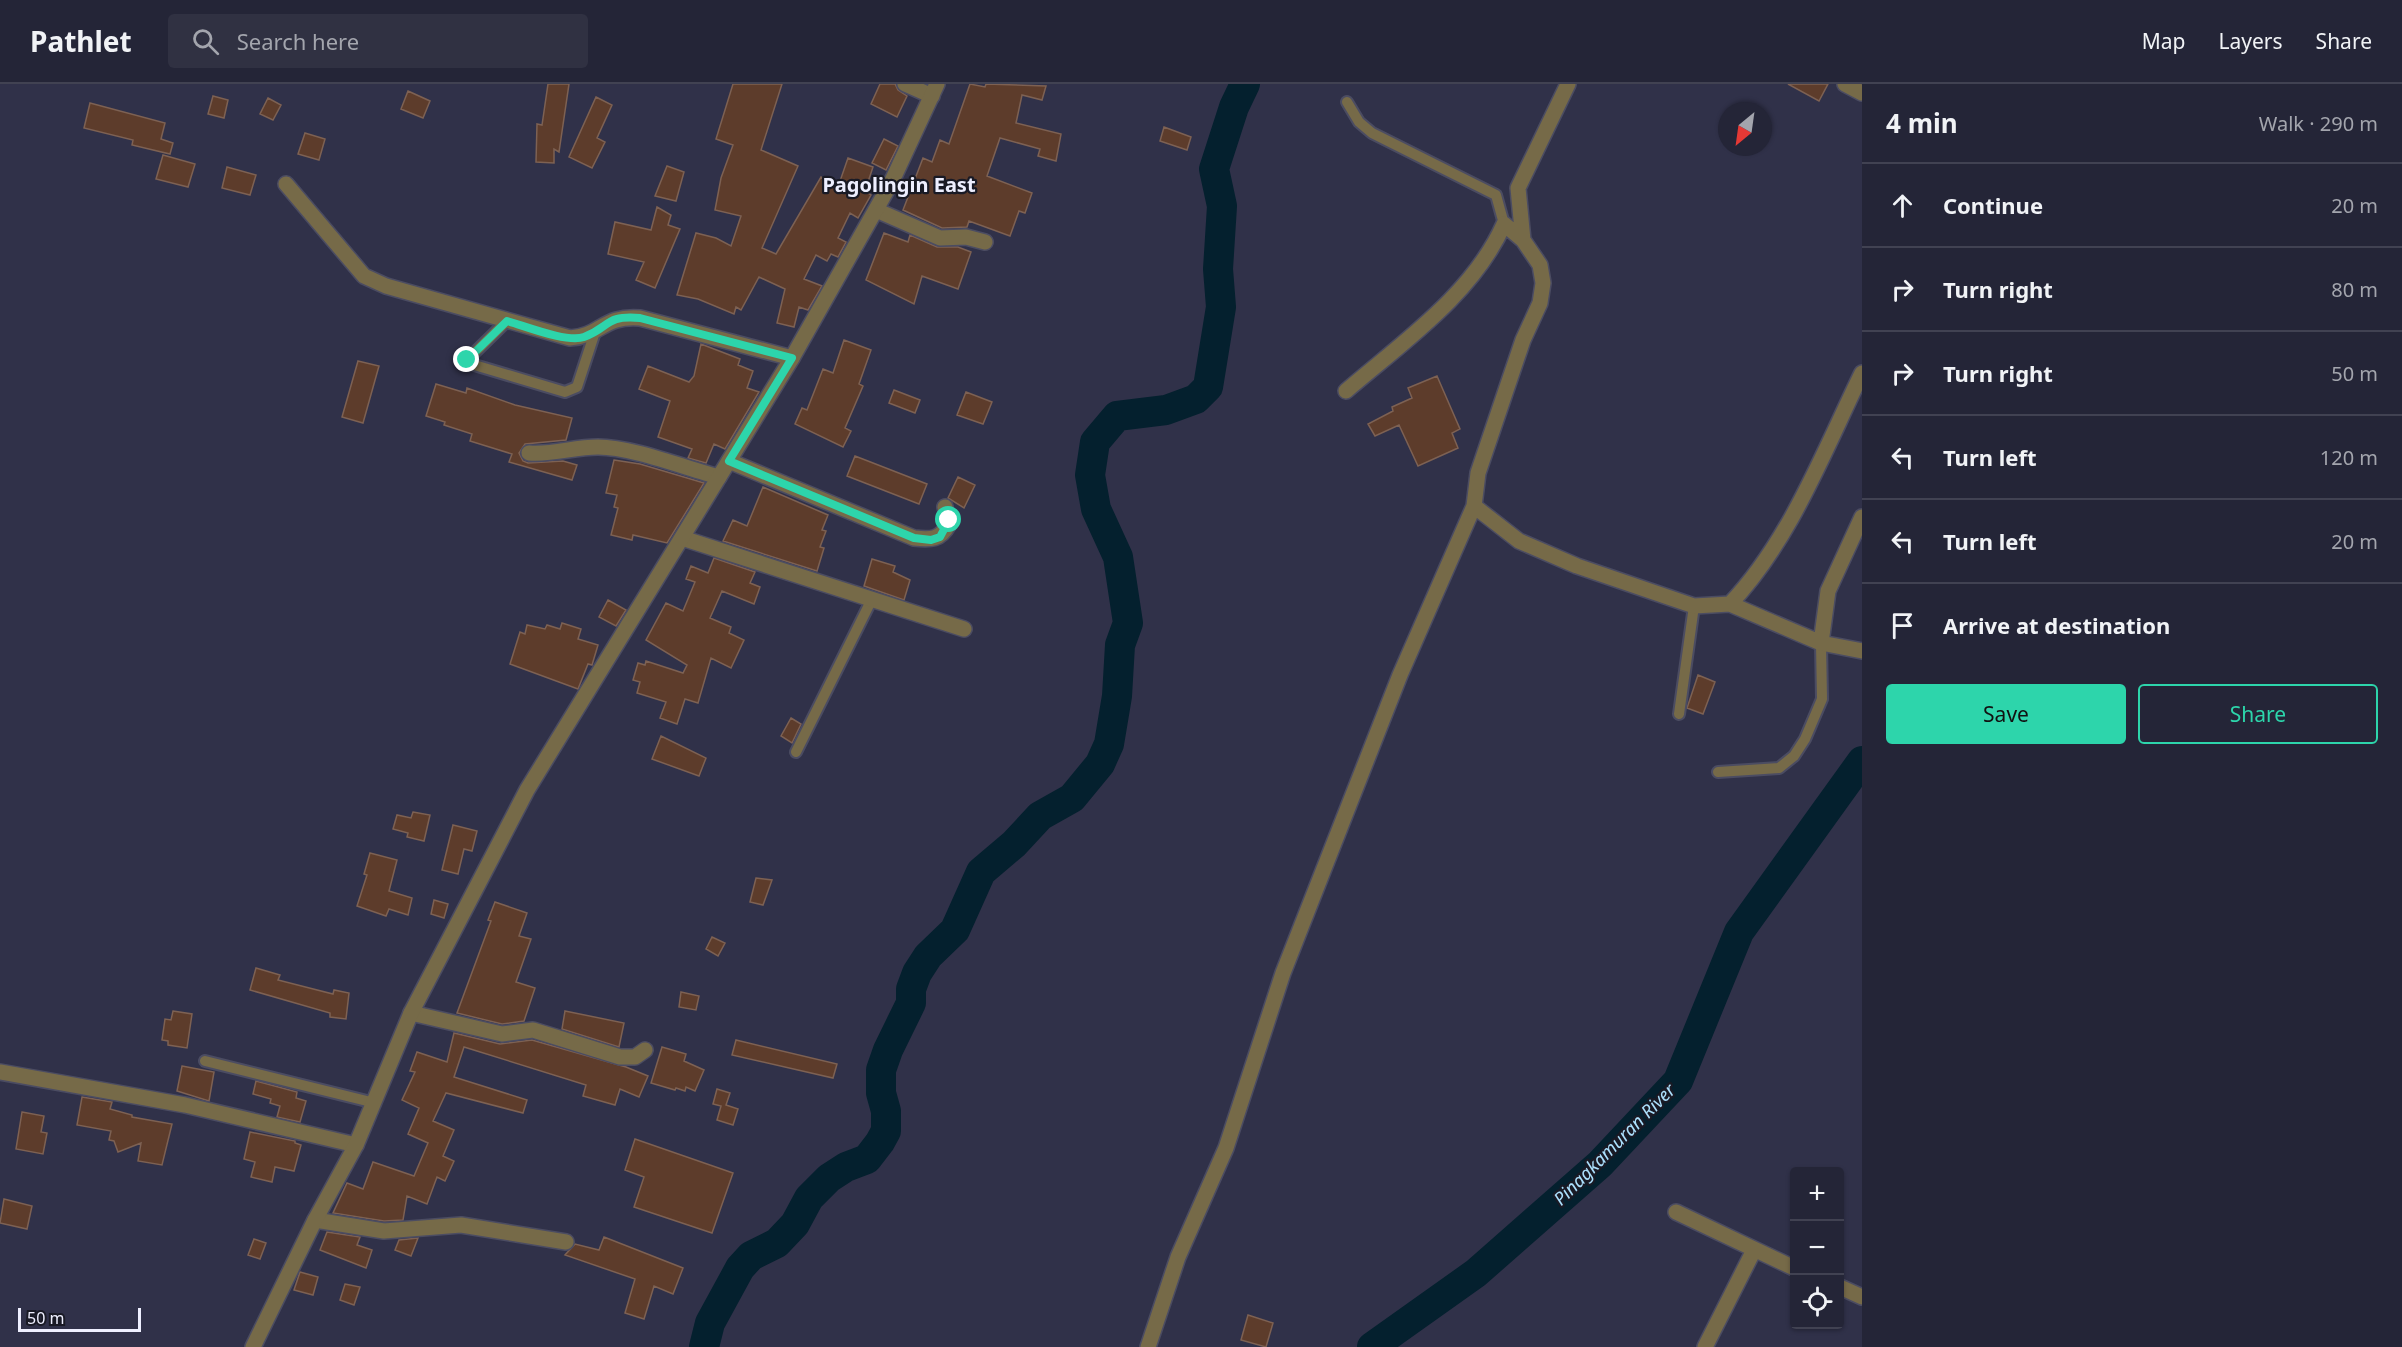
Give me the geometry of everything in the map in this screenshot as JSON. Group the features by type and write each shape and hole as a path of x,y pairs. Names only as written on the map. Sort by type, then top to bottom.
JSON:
{"street":[{"path":"253,1347 315,1220 356,1145 411,1013 527,790 792,358 876,210 934,90 904,84"},
{"path":"1523,240 1518,188 1568,84"},
{"path":"1845,84 1862,93"},
{"path":"286,184 364,276 386,286 570,338 584,337 621,316 640,318 792,358"},
{"path":"876,210 940,238 966,237 985,242"},
{"path":"1148,1347 1178,1257 1226,1148 1283,973 1400,675 1474,506 1478,473 1524,340 1540,303 1543,283 1540,266 1523,240 1504,224 1481,265 1460,289 1346,391"},
{"path":"1730,604 1754,578 1796,506 1862,374"},
{"path":"529,453 550,455 599,447 620,450 719,477"},
{"path":"729,461 914,538 931,540 940,537 949,524 945,507"},
{"path":"1474,506 1519,541 1577,566 1694,606 1730,604 1821,643 1862,651"},
{"path":"1821,643 1828,591 1862,517"},
{"path":"682,538 964,630"},
{"path":"411,1013 502,1034 532,1030 620,1057 635,1057 645,1050"},
{"path":"0,1072 185,1105 356,1145"},
{"path":"1676,1212 1790,1266"},
{"path":"315,1220 384,1232 461,1225 566,1242"},
{"path":"1705,1347 1754,1250"},
{"path":"1844,1289 1862,1297"}],"lane":[{"path":"1347,102 1359,122 1372,133 1496,195 1504,224"},
{"path":"507,321 467,360 471,364 565,392 577,387 596,329"},
{"path":"796,752 872,599"},
{"path":"1679,714 1694,606"},
{"path":"1718,772 1779,768 1788,763 1805,739 1822,699 1821,643"},
{"path":"205,1061 375,1103"}],"building":[{"path":"548,84 569,84 559,152 554,149 554,163 536,162 537,124 542,125"},
{"path":"733,84 782,84 761,150 798,166 762,248 776,254 821,177 838,187 848,158 873,167 865,191 871,195 858,218 850,213 838,238 846,242 838,257 831,254 827,261 816,255 804,279 822,286 808,310 799,307 794,327 777,323 785,289 759,277 741,310 736,307 734,314 698,299 677,295 696,233 716,238 731,246 741,216 715,210 721,178 733,145 716,139"},
{"path":"880,84 895,84 898,90 907,96 897,117 871,104"},
{"path":"970,84 985,87 986,84 1046,86 1042,100 1022,95 1016,123 1061,134 1056,161 1038,156 1040,149 1000,138 987,176 1032,193 1025,213 1019,211 1010,236 969,221 967,227 942,228 903,210 923,158 932,162 940,140 949,144"},
{"path":"1788,84 1828,84 1819,101"},
{"path":"408,91 430,101 423,118 401,109"},
{"path":"213,96 228,100 224,118 208,114"},
{"path":"596,97 612,105 597,138 605,142 592,168 569,157"},
{"path":"268,98 281,105 273,120 260,114"},
{"path":"90,103 165,123 161,139 173,143 170,154 132,145 133,140 84,128"},
{"path":"1164,127 1191,137 1187,150 1160,141"},
{"path":"305,133 325,139 319,160 298,154"},
{"path":"884,139 898,146 886,170 872,163"},
{"path":"163,155 195,164 188,187 156,179"},
{"path":"667,166 684,172 676,201 655,196"},
{"path":"227,167 256,175 250,195 222,188"},
{"path":"657,207 671,215 668,225 680,229 655,288 636,280 644,262 608,254 615,222 651,230"},
{"path":"884,233 908,242 910,235 937,247 958,247 971,252 958,289 922,276 914,304 866,280"},
{"path":"844,340 871,350 859,384 863,386 845,428 851,431 843,447 795,424 802,408 807,410 823,369 833,373"},
{"path":"701,344 740,359 738,365 753,371 747,388 759,392 725,449 714,444 706,463 688,458 692,449 658,437 670,401 639,389 648,366 689,382 694,376"},
{"path":"358,361 379,366 363,423 342,417"},
{"path":"1437,376 1460,429 1452,433 1458,448 1418,466 1399,425 1375,436 1368,424 1393,411 1392,407 1412,398 1408,388"},
{"path":"436,384 466,393 467,388 515,405 572,418 566,440 525,444 519,453 523,461 528,463 563,461 577,465 572,480 509,462 512,454 470,441 472,434 444,425 445,422 426,416"},
{"path":"894,390 920,400 915,413 889,403"},
{"path":"966,392 992,402 983,424 957,415"},
{"path":"855,456 927,484 919,504 847,476"},
{"path":"614,460 640,464 704,483 667,543 633,535 632,540 611,535 618,508 614,507 617,495 606,493"},
{"path":"958,477 975,485 964,508 948,498"},
{"path":"763,487 828,515 822,530 826,531 820,547 824,548 817,571 723,541 733,520 747,526"},
{"path":"714,558 755,572 750,583 760,587 754,604 722,591 710,618 731,627 729,633 744,640 731,668 711,658 698,703 685,699 677,724 660,718 666,702 637,693 640,682 633,680 638,663 645,665 646,661 683,673 687,665 646,640 666,603 683,611 695,582 686,579 691,566 708,573"},
{"path":"872,559 895,566 893,572 910,580 904,600 864,586"},
{"path":"608,600 626,610 616,626 599,617"},
{"path":"562,623 581,629 578,639 598,645 592,665 588,664 578,689 510,664 520,632 525,634 527,625 545,629 547,625 560,629"},
{"path":"1698,675 1715,682 1703,714 1687,708"},
{"path":"791,718 801,724 792,743 781,736"},
{"path":"661,736 706,758 699,776 652,759"},
{"path":"413,812 430,815 424,841 407,837 408,833 393,829 397,815 411,818"},
{"path":"453,825 477,831 472,851 464,849 458,874 442,870"},
{"path":"370,853 397,860 389,891 412,898 408,915 389,909 386,916 357,906 367,875 364,874"},
{"path":"756,878 772,880 763,905 750,902"},
{"path":"434,900 448,904 444,918 431,914"},
{"path":"495,902 527,913 519,936 531,939 516,982 535,988 524,1021 502,1024 457,1013 491,921 488,920"},
{"path":"712,937 725,943 718,956 706,949"},
{"path":"256,968 280,975 278,980 333,994 334,990 349,993 346,1019 330,1017 330,1013 250,990"},
{"path":"681,992 699,996 696,1010 679,1007"},
{"path":"173,1011 192,1014 187,1048 168,1045 168,1041 162,1040 165,1019 171,1020"},
{"path":"565,1011 624,1023 619,1047 562,1029"},
{"path":"454,1033 500,1044 532,1040 626,1067 648,1076 639,1097 620,1089 615,1105 583,1096 586,1085 464,1047 454,1077 527,1100 523,1113 446,1093 433,1121 454,1130 443,1156 454,1161 445,1181 437,1177 427,1204 407,1196 403,1220 384,1221 333,1213 347,1183 363,1189 373,1162 414,1176 428,1143 408,1134 419,1108 402,1100 415,1072 410,1071 417,1052 447,1062"},
{"path":"736,1040 837,1064 833,1078 732,1055"},
{"path":"662,1047 686,1054 684,1061 704,1070 695,1091 686,1087 685,1091 676,1088 675,1090 651,1083"},
{"path":"182,1066 214,1072 209,1101 177,1091"},
{"path":"256,1081 297,1092 296,1098 306,1101 300,1122 277,1117 280,1106 270,1103 271,1099 253,1094"},
{"path":"717,1089 730,1093 726,1105 738,1109 733,1125 717,1120 721,1106 713,1104"},
{"path":"82,1097 112,1102 110,1109 132,1115 132,1117 172,1124 162,1165 138,1161 141,1143 118,1152 114,1141 109,1140 111,1131 77,1125"},
{"path":"22,1112 44,1116 41,1132 47,1133 43,1154 16,1149"},
{"path":"250,1132 295,1141 301,1145 294,1171 275,1167 272,1182 251,1177 255,1162 244,1159"},
{"path":"635,1139 733,1173 712,1233 634,1207 644,1177 625,1170"},
{"path":"4,1199 32,1206 27,1229 0,1223"},
{"path":"327,1232 360,1237 357,1245 372,1250 366,1268 320,1250"},
{"path":"604,1237 683,1268 673,1294 654,1286 644,1319 625,1313 635,1279 565,1255 575,1244 599,1250"},
{"path":"418,1238 411,1256 395,1250 399,1240"},
{"path":"254,1239 266,1243 260,1259 248,1255"},
{"path":"300,1272 318,1277 313,1295 294,1290"},
{"path":"345,1284 360,1287 354,1305 340,1300"},
{"path":"1248,1315 1273,1323 1266,1347 1241,1340"}],"waterway":[{"path":"704,1347 710,1323 740,1268 751,1256 777,1243 795,1224 809,1198 829,1178 846,1167 867,1159 880,1142 886,1131 886,1111 881,1093 881,1070 888,1050 911,1003 911,989 917,973 928,956 955,930 981,872 1014,844 1040,816 1072,798 1100,764 1109,744 1117,696 1120,645 1128,623 1118,557 1096,509 1090,475 1095,442 1117,416 1166,410 1196,399 1208,387 1221,307 1218,269 1222,206 1214,169 1234,107 1245,84"},
{"name":"Pinagkamuran River","path":"1372,1347 1476,1273 1600,1164 1678,1081 1739,932 1862,761"}],"district":[{"name":"Pagolingin East","path":"899,184"}],"route":[{"path":"467,360 507,321 570,338 584,337 621,316 640,318 792,358 729,461 808,496 914,538 931,540 940,537 947,528 949,520"}]}
